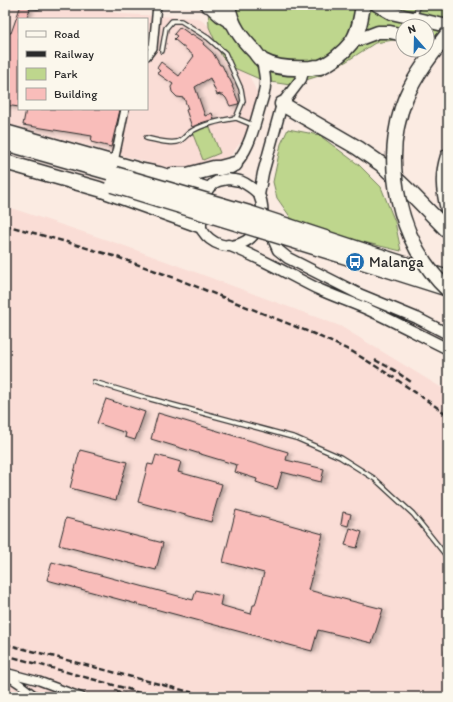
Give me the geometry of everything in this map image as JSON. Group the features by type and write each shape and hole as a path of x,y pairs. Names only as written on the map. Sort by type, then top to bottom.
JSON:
{"highway":[{"path":"208,5 233,23"},
{"path":"228,5 233,23 238,34 245,43 262,60 274,66 290,68 320,67 342,53 352,42 360,23 363,5"},
{"path":"448,34 424,63 406,96 398,122 394,151 394,171 397,195 408,232 428,266 448,290"},
{"path":"282,104 352,144 381,164 448,232"},
{"path":"5,132 114,174"},
{"path":"5,143 114,174 384,263 448,290"},
{"path":"5,155 114,174 187,175 235,164"},
{"path":"448,156 444,172 444,186 448,209"},
{"path":"5,162 99,189 199,225"},
{"path":"160,174 211,186"},
{"path":"384,263 448,278"}],"main road":[{"path":"377,5 391,13 414,18"},
{"path":"435,23 448,26"},
{"path":"352,42 378,32 395,33"},
{"path":"435,42 448,45"},
{"path":"262,60 265,84 264,92 252,133 245,151 235,164 201,196 196,210 202,232 214,242 247,252 337,298 367,310 448,349"},
{"path":"228,246 242,243 249,239 258,228 261,221 262,207 259,195 263,173 282,104 301,80 304,68"},
{"path":"211,186 228,179 239,181 249,186 259,195"},
{"path":"261,221 278,250 288,258 359,294 417,318 448,334"}],"street":[{"path":"150,47 157,5"},
{"path":"114,174 125,110"},
{"path":"5,673 37,697"},
{"path":"5,673 39,681 82,697"}],"lane":[{"path":"30,6 44,5"},
{"path":"414,18 418,5"},
{"path":"162,51 166,28 172,21 181,21 208,38 225,53 241,89 243,101 236,118"},
{"path":"146,138 169,143 179,142 194,130 224,120 236,118 254,126"},
{"path":"94,382 147,398 296,438 340,457 375,478 413,514 448,558"}],"shaded area":[{"path":"5,5 78,5 123,14 198,18 235,45 258,95 246,135 231,155 211,165 194,168 168,168 5,123"},
{"path":"5,206 125,246 340,326 448,393 448,697 5,697"}],"green space":[{"path":"208,5 423,5 448,10 448,51 435,48 435,18 395,18 395,40 375,43 322,75 290,85 264,81 232,67 222,57 209,27"},
{"path":"209,125 220,153 203,160 192,132"},
{"path":"288,129 319,135 359,165 381,187 395,222 401,251 313,230 291,218 277,198 273,182 281,144"}],"building":[{"path":"21,5 28,5 30,9 26,18 18,18 18,107 5,105 5,32 11,33"},
{"path":"180,27 204,42 203,44 213,53 228,76 239,103 230,106 223,95 217,95 210,78 195,87 205,116 212,113 214,119 192,127 186,110 188,109 184,98 177,97 172,92 171,87 173,84 157,73 160,71 157,68 161,62 179,76 194,56 174,39 177,36 174,34"},
{"path":"26,110 120,110 111,147 91,142 92,136 23,125"},
{"path":"106,399 145,412 135,440 125,437 126,433 97,423"},
{"path":"158,413 288,452 286,460 324,469 321,482 282,472 277,489 256,482 257,479 235,472 237,465 151,439"},
{"path":"80,450 127,462 116,500 70,488"},
{"path":"156,455 181,462 178,472 222,484 211,522 138,502 148,464 153,465"},
{"path":"236,510 323,534 308,590 383,609 372,643 318,630 312,651 47,580 52,562 193,600 196,590 222,596 220,605 251,614 264,573 223,562"},
{"path":"343,512 351,514 348,526 341,524"},
{"path":"66,518 163,543 156,570 59,545"},
{"path":"350,528 362,532 357,548 345,545"}],"railway":[{"path":"5,225 117,257 175,278 314,334 353,352 393,377 448,415"},
{"path":"375,360 394,370 411,382"},
{"path":"5,644 209,697"},
{"path":"5,655 128,689 149,697"},
{"path":"115,690 131,697"}],"place":[{"name":"Malanga","path":"355,262"}]}
